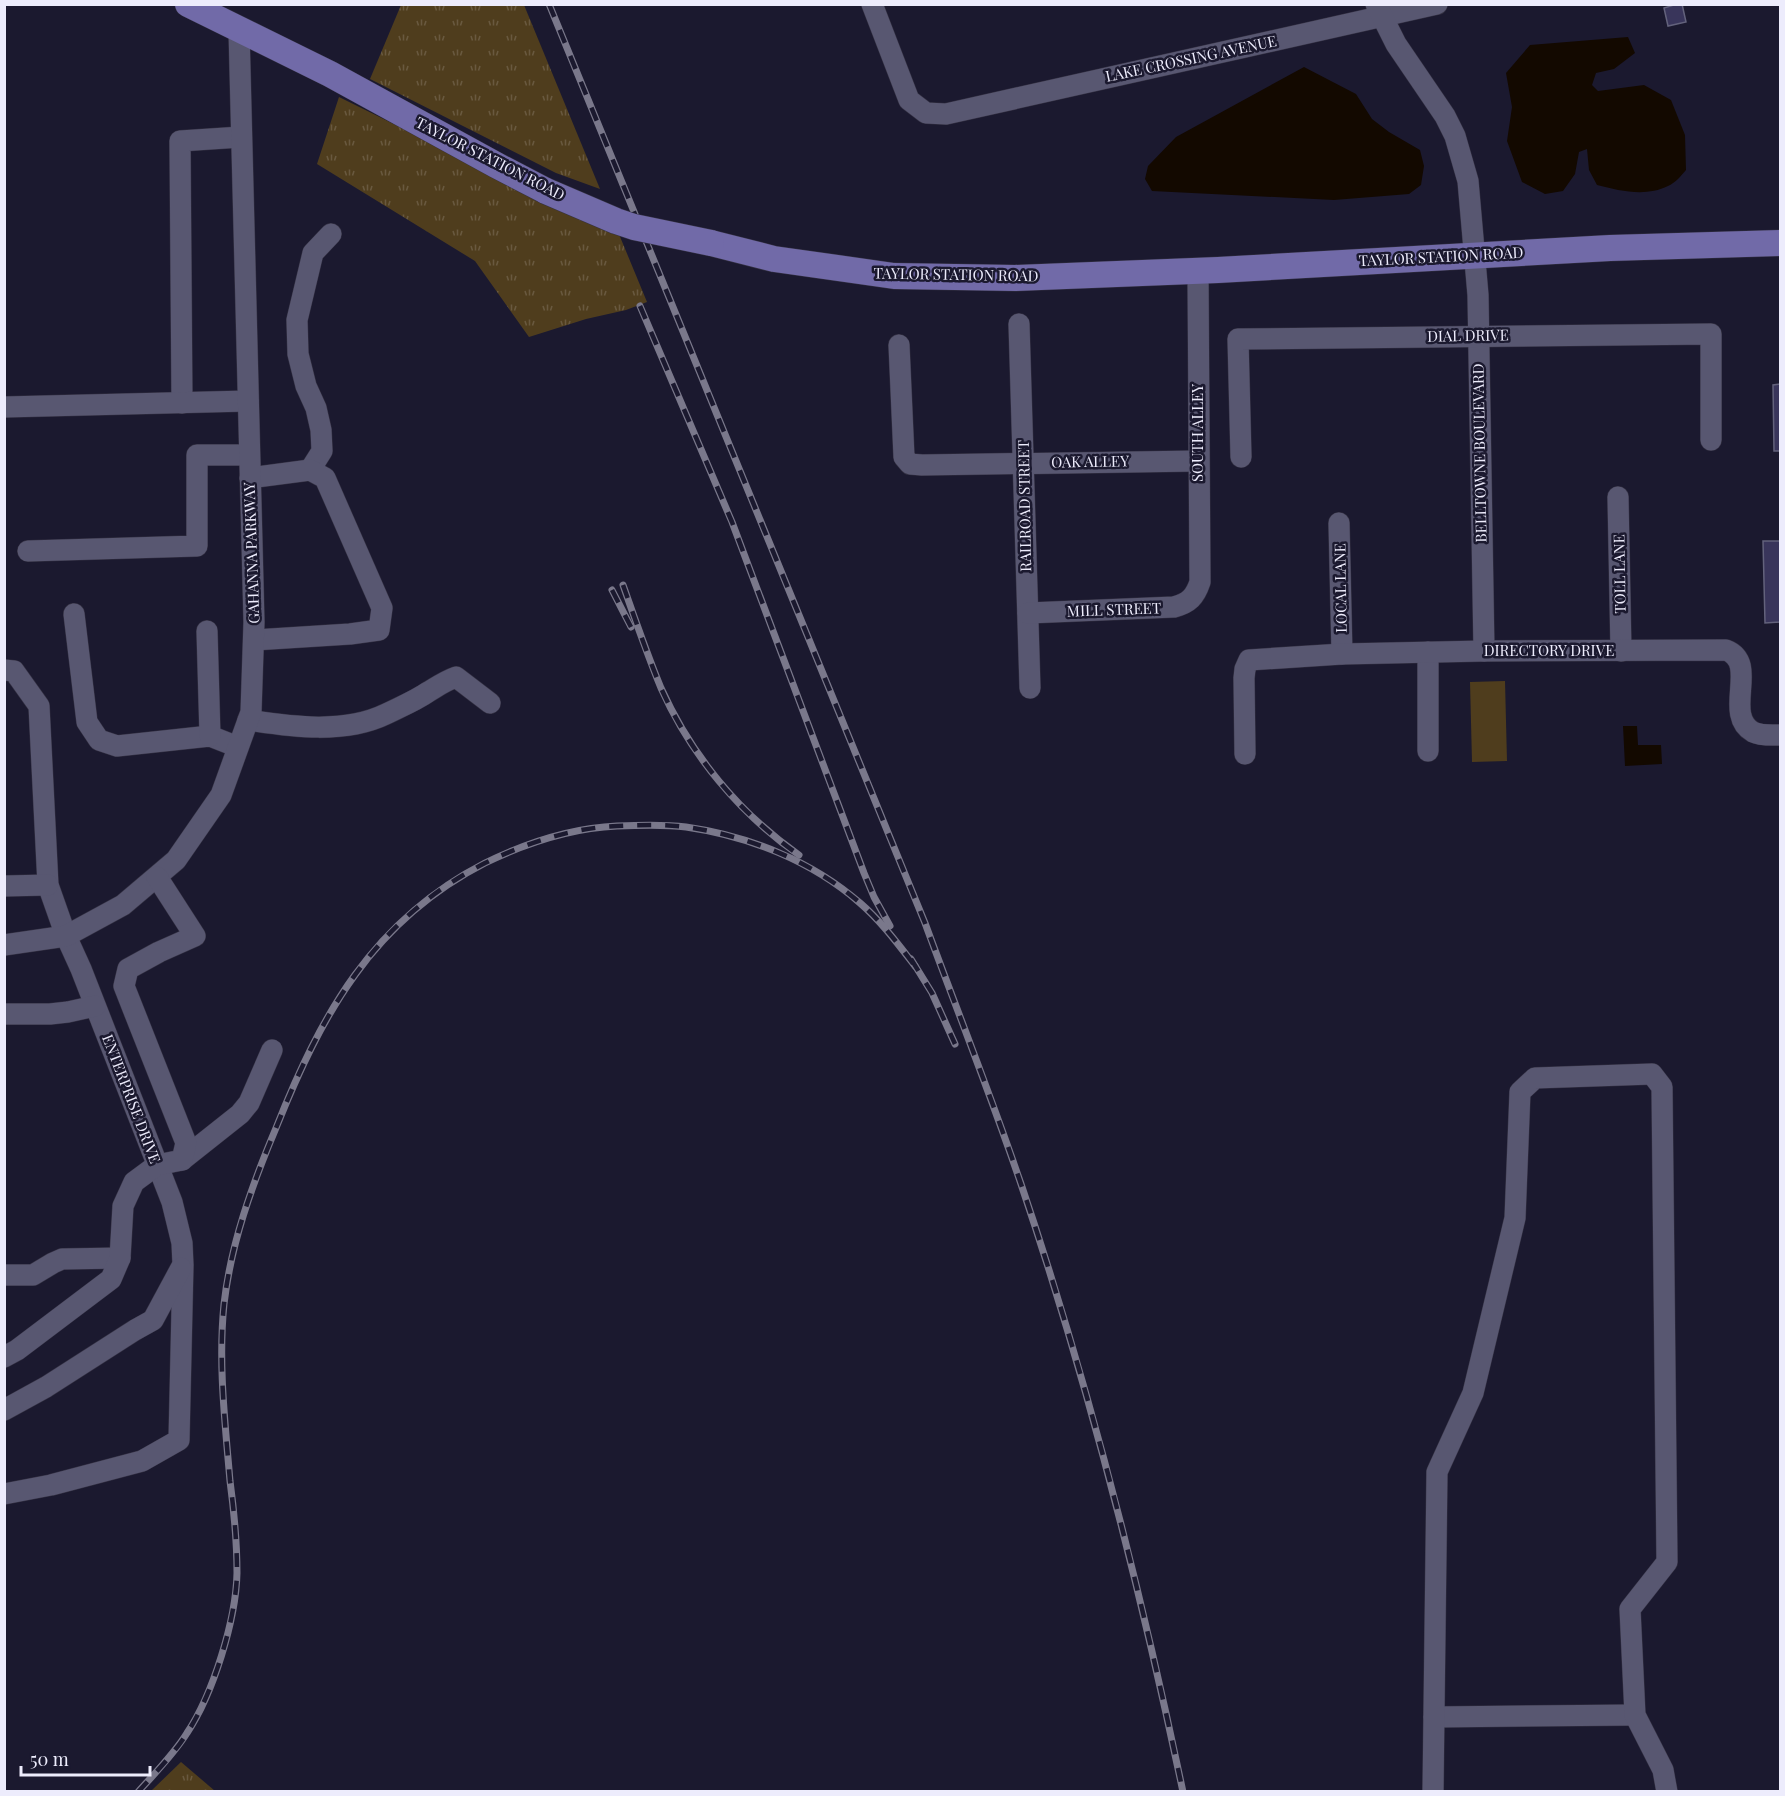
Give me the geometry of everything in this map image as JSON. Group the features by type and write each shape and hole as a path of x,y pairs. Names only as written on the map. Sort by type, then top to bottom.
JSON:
{"main road":[{"name":"TAYLOR STATION ROAD","path":"188,4 330,74 546,191 634,227 774,259 894,276 1015,278 1198,271 1632,247 1780,243"}],"street":[{"name":"LAKE CROSSING AVENUE","path":"872,4 909,100 926,113 946,114 1379,11 1437,4"},
{"name":"BELLTOWNE BOULEVARD","path":"1379,11 1396,44 1445,116 1455,136 1468,181 1475,255 1478,336 1484,651"},
{"name":"GAHANNA PARKWAY","path":"4,945 66,936 123,905 176,860 221,795 251,712 254,640 238,30"},
{"path":"182,403 180,141 241,137"},
{"path":"310,470 322,451 321,430 298,354 297,320 313,253 331,234"},
{"name":"SOUTH ALLEY","path":"1195,595 1200,582 1198,271"},
{"name":"RAILROAD STREET","path":"1019,324 1030,688"},
{"name":"DIAL DRIVE","path":"1241,457 1238,339 1711,334 1711,441"},
{"name":"OAK ALLEY","path":"899,345 904,457 910,464 1198,461"},
{"path":"4,407 248,401"},
{"path":"28,551 197,546 196,455 249,454"},
{"path":"250,478 310,470 325,478 382,608 379,630 254,640"},
{"name":"TOLL LANE","path":"1618,497 1621,651"},
{"name":"LOCAL LANE","path":"1339,523 1342,654"},
{"name":"MILL STREET","path":"1028,613 1165,608 1186,603 1195,595"},
{"path":"74,615 87,722 99,740 117,746 210,736 238,747"},
{"path":"207,631 210,736"},
{"name":"DIRECTORY DRIVE","path":"1245,754 1244,678 1245,669 1250,660 1342,654 1726,650 1734,653 1741,667 1740,708 1743,722 1753,732 1780,735"},
{"path":"1428,652 1428,751"},
{"name":"ENTERPRISE DRIVE","path":"4,670 14,671 39,705 48,885 172,1203 182,1243 183,1265 179,1440 142,1461 51,1485 4,1494"},
{"path":"248,720 292,727 355,725 384,716 427,693 441,682 456,677 490,704"},
{"path":"157,877 195,936 128,969 124,986 186,1143 182,1160"},
{"path":"4,886 48,885"},
{"path":"4,1014 50,1014 95,1006"},
{"path":"4,1357 17,1350 111,1279 120,1258 123,1206 134,1182 157,1165 182,1160 240,1114 249,1103 272,1050"},
{"path":"1433,1791 1437,1472 1473,1393 1515,1218 1520,1092 1535,1077 1652,1074 1662,1087 1667,1562 1630,1609 1635,1715 1663,1770 1668,1791"},
{"path":"4,1275 33,1275 62,1259 120,1258"},
{"path":"4,1410 46,1387 153,1320 183,1265"},
{"path":"1434,1717 1635,1715"}],"green space":[{"path":"401,5 524,5 600,189 556,173 370,79"},
{"path":"339,97 548,200 616,227 647,302 529,337 475,261 317,164"},
{"path":"1505,681 1507,761 1472,762 1470,682"},
{"path":"181,1762 215,1791 151,1791"}],"shaded area":[{"path":"1628,37 1635,53 1614,69 1596,73 1592,85 1598,91 1644,85 1671,100 1685,135 1686,170 1673,183 1660,189 1633,192 1615,189 1597,185 1589,170 1587,149 1579,152 1575,174 1563,191 1545,194 1522,182 1507,141 1512,107 1506,73 1530,45"},
{"path":"1304,67 1356,94 1372,119 1420,150 1424,166 1421,185 1409,194 1334,200 1152,191 1145,179 1148,166 1176,137"},
{"path":"1623,726 1637,726 1638,745 1661,745 1662,764 1625,766"}],"building":[{"path":"1682,4 1686,22 1668,26 1664,8"},
{"path":"1780,384 1780,451 1774,451 1773,385"},
{"path":"1763,541 1780,541 1780,622 1765,623"}],"railway":[{"path":"549,4 925,923 1010,1151 1069,1334 1111,1485 1149,1638 1183,1792"},
{"path":"640,306 732,522 864,873 890,926"},
{"path":"623,585 661,688 687,736 702,759 737,801 756,821 799,855"},
{"path":"612,590 631,627"},
{"path":"138,1792 176,1748 197,1717 214,1678 228,1634 236,1592 234,1515 224,1415 222,1326 227,1281 237,1237 267,1149 312,1047 332,1010 355,975 381,943 411,913 445,886 485,863 516,849 566,833 600,827 669,825 710,831 756,844 821,875 868,910 915,966"},
{"path":"911,959 932,993 955,1044"}]}
